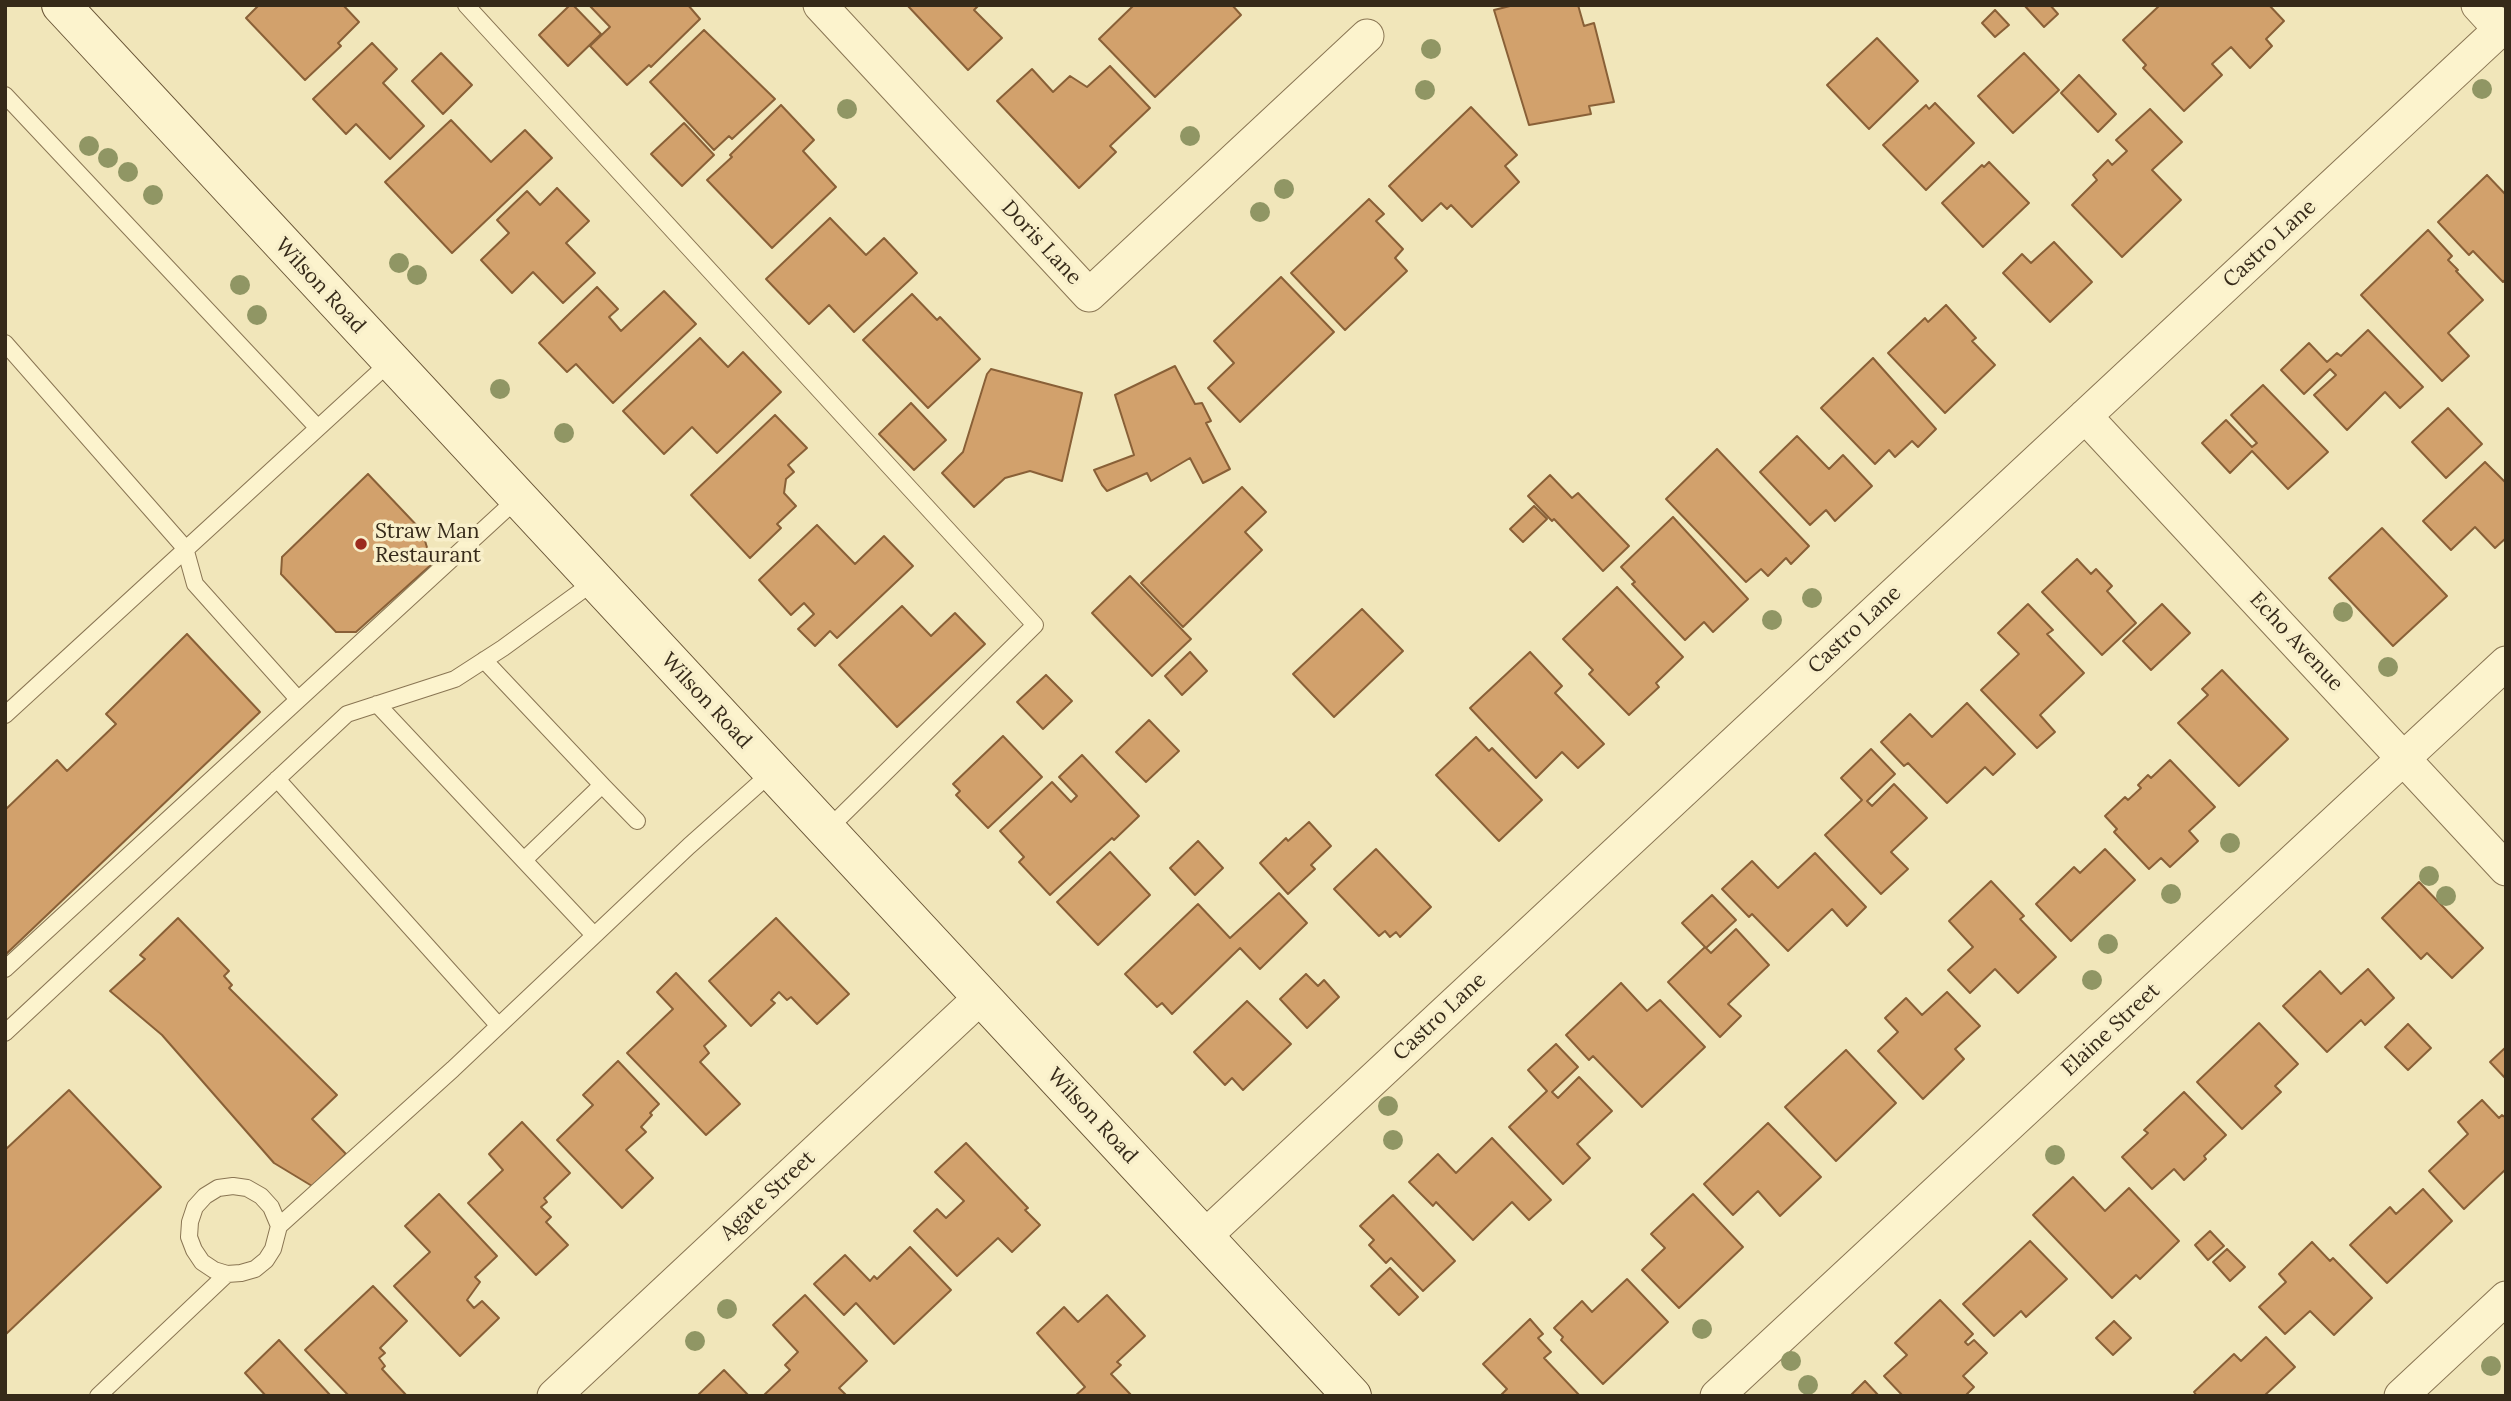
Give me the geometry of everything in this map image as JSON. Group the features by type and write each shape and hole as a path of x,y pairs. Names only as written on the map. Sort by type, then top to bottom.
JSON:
{"street":[{"name":"Wilson Road","path":"61,5 1352,1396"},
{"name":"Doris Lane","path":"820,5 1089,295 1367,36"},
{"name":"Castro Lane","path":"1204,1237 2085,416 2495,19"},
{"name":"Echo Avenue","path":"2085,416 2506,869"},
{"name":"Elaine Street","path":"1717,1396 2506,663"},
{"name":"Agate Street","path":"554,1396 981,997"},
{"path":"2401,1396 2506,1298"}],"lane":[{"path":"466,5 1035,625 827,830"},
{"path":"5,95 317,427"},
{"path":"5,343 185,548 195,584 297,698"},
{"path":"5,715 390,362"},
{"path":"5,969 297,698 518,498"},
{"path":"5,1033 347,714 455,679 595,581"},
{"path":"484,660 638,821"},
{"path":"377,704 594,935"},
{"path":"279,1226 271,1207 261,1196 247,1188 233,1186 218,1188 205,1196 195,1207 189,1237 202,1262 214,1270 227,1274 255,1269 266,1260 273,1248 279,1226 453,1069 689,846 772,772"},
{"path":"277,779 498,1025"},
{"path":"524,860 602,785"},
{"path":"99,1396 227,1274"}],"building":[{"path":"259,5 343,5 359,22 338,43 341,46 305,80 246,18"},
{"path":"570,5 601,34 568,66 539,35"},
{"path":"589,5 688,5 700,19 651,67 649,65 627,85 590,46 610,27"},
{"path":"907,5 979,5 974,10 1002,38 968,70"},
{"path":"1134,5 1232,5 1241,15 1155,97 1099,39"},
{"path":"1514,5 1578,5 1584,26 1594,23 1614,102 1589,106 1591,114 1529,125 1494,10"},
{"path":"2024,5 2050,5 2058,14 2044,27"},
{"path":"2160,5 2269,5 2284,21 2266,39 2272,46 2250,68 2231,47 2212,64 2222,75 2184,111 2143,68 2146,65 2123,40"},
{"path":"1995,10 2009,25 1995,37 1982,23"},
{"path":"704,30 775,99 732,139 729,136 714,150 650,82"},
{"path":"1877,38 1918,81 1869,129 1827,85"},
{"path":"372,43 397,69 383,83 424,126 390,159 356,124 346,134 313,99"},
{"path":"441,53 472,85 443,114 412,81"},
{"path":"2024,53 2059,90 2013,133 1978,96"},
{"path":"1110,66 1150,108 1110,146 1116,152 1079,188 997,101 1032,69 1053,92 1070,76 1087,87"},
{"path":"2079,75 2116,114 2098,132 2061,93"},
{"path":"1935,103 1974,143 1926,190 1883,145 1926,105 1929,109"},
{"path":"781,105 814,140 803,151 836,187 772,248 707,180"},
{"path":"1471,107 1517,155 1505,166 1519,182 1472,227 1451,205 1447,209 1441,203 1422,221 1389,186"},
{"path":"2150,109 2182,142 2152,170 2181,200 2122,257 2072,205 2097,180 2093,175 2108,160 2112,165 2127,151 2116,140"},
{"path":"451,120 491,162 525,130 552,158 452,253 385,182"},
{"path":"684,123 714,155 682,186 651,154"},
{"path":"1989,162 2029,203 1983,247 1942,203 1982,165 1984,167"},
{"path":"2487,175 2506,195 2506,279 2503,282 2473,251 2469,255 2438,222"},
{"path":"557,188 589,221 566,243 595,273 563,303 533,272 512,293 481,260 509,233 497,220 527,191 540,205"},
{"path":"1369,199 1384,214 1376,221 1403,249 1395,258 1407,271 1345,330 1291,273"},
{"path":"830,218 866,255 884,238 917,273 854,332 829,305 809,324 766,279"},
{"path":"2428,230 2452,256 2448,260 2458,270 2456,271 2483,300 2448,333 2469,356 2442,381 2361,295"},
{"path":"2054,242 2092,282 2050,322 2003,273 2022,254 2031,263"},
{"path":"1281,277 1334,332 1240,422 1208,388 1234,363 1214,341"},
{"path":"597,287 618,309 609,317 621,331 664,291 696,324 613,403 576,364 567,372 539,343"},
{"path":"912,294 937,320 940,317 980,359 928,408 863,340"},
{"path":"1946,305 1976,338 1972,341 1995,365 1945,413 1888,353 1925,318 1928,322"},
{"path":"2368,330 2423,387 2400,408 2385,392 2347,430 2314,395 2336,375 2330,369 2304,394 2281,370 2309,343 2327,362 2337,353 2341,356"},
{"path":"700,338 728,367 743,352 781,392 717,453 692,427 664,454 623,411"},
{"path":"1873,358 1936,429 1918,447 1912,441 1895,457 1889,450 1875,464 1821,408"},
{"path":"1175,366 1195,404 1202,403 1211,421 1206,423 1230,469 1203,483 1190,458 1151,481 1147,473 1107,491 1094,470 1134,455 1115,395"},
{"path":"991,369 1082,393 1062,481 1030,471 1005,478 974,507 942,473 963,452 987,374"},
{"path":"2263,385 2328,452 2288,489 2252,451 2230,473 2202,443 2226,420 2252,447 2257,443 2231,415"},
{"path":"911,403 946,440 914,470 879,434"},
{"path":"2448,408 2482,444 2446,478 2412,442"},
{"path":"775,415 807,448 788,465 794,472 786,479 784,493 796,506 777,524 781,528 750,558 691,495"},
{"path":"1797,436 1829,469 1843,455 1872,486 1835,521 1826,510 1810,525 1760,472"},
{"path":"1717,449 1809,546 1791,564 1786,558 1768,576 1761,569 1746,582 1666,499"},
{"path":"2485,462 2506,483 2506,538 2495,548 2475,527 2451,550 2423,521"},
{"name":"Straw Man Restaurant","path":"368,474 422,531 432,564 356,632 336,632 281,574 282,557"},
{"path":"1550,475 1572,498 1578,493 1629,546 1603,571 1554,519 1552,521 1528,496"},
{"path":"1242,487 1266,512 1245,532 1262,550 1183,627 1141,583"},
{"path":"1534,506 1547,519 1523,542 1510,529"},
{"path":"1673,517 1748,599 1713,632 1704,622 1685,640 1632,584 1635,582 1621,567"},
{"path":"817,525 855,564 884,536 913,566 837,638 830,631 815,646 798,629 814,614 804,603 791,615 759,580"},
{"path":"2382,528 2447,596 2393,646 2329,578"},
{"path":"2077,559 2091,574 2096,569 2112,586 2107,591 2136,623 2102,655 2042,592"},
{"path":"1130,576 1191,639 1152,676 1092,613"},
{"path":"1617,587 1683,657 1656,683 1659,687 1629,715 1589,674 1593,670 1563,639"},
{"path":"2028,604 2053,630 2047,634 2084,673 2040,715 2055,732 2037,748 1981,690 2019,654 1998,633"},
{"path":"2162,604 2190,633 2151,670 2123,641"},
{"path":"902,606 931,636 955,613 985,644 897,727 839,665"},
{"path":"1362,609 1403,651 1334,717 1293,674"},
{"path":"187,634 260,712 5,955 5,810 57,760 67,771 116,724 106,714"},
{"path":"1190,652 1207,671 1182,695 1165,676"},
{"path":"1530,652 1562,686 1555,693 1604,744 1578,768 1562,752 1536,778 1470,708"},
{"path":"2222,670 2288,739 2239,786 2178,723 2208,695 2202,689"},
{"path":"1046,675 1072,701 1043,729 1017,702"},
{"path":"1967,703 2015,754 1993,775 1985,767 1947,803 1908,763 1904,766 1881,742 1910,714 1932,737"},
{"path":"1149,720 1179,751 1146,782 1116,752"},
{"path":"1003,736 1042,777 988,828 956,795 960,791 953,784"},
{"path":"1476,737 1489,751 1492,748 1542,800 1499,841 1436,775"},
{"path":"1871,749 1895,774 1867,801 1872,806 1894,784 1927,818 1891,852 1908,869 1881,894 1825,835 1862,800 1841,778"},
{"path":"1082,755 1139,816 1050,895 1019,862 1024,857 1000,831 1052,782 1071,802 1077,796 1059,777"},
{"path":"2170,760 2215,807 2189,831 2198,841 2170,867 2161,858 2149,869 2114,832 2117,829 2105,816 2125,797 2128,800 2141,788 2138,785 2148,775 2151,778"},
{"path":"1309,822 1331,846 1311,865 1315,869 1288,894 1260,863 1286,838 1288,841"},
{"path":"1198,841 1223,868 1195,895 1170,868"},
{"path":"1376,849 1431,907 1400,937 1396,932 1390,937 1385,931 1379,936 1334,889"},
{"path":"2105,849 2135,880 2071,941 2036,904 2074,867 2080,873"},
{"path":"1110,852 1150,895 1098,945 1057,902"},
{"path":"1815,853 1866,907 1847,926 1832,909 1788,951 1752,914 1749,917 1722,889 1752,861 1778,888"},
{"path":"1991,881 2024,916 2020,919 2056,957 2018,993 1995,969 1970,993 1948,970 1973,947 1949,921"},
{"path":"2419,882 2483,948 2452,978 2427,953 2421,959 2382,918"},
{"path":"1279,893 1307,923 1260,969 1240,948 1172,1014 1162,1003 1157,1007 1125,974 1198,904 1230,938"},
{"path":"1712,895 1736,920 1706,948 1711,953 1736,929 1769,965 1728,1004 1741,1016 1720,1037 1668,982 1705,947 1682,923"},
{"path":"178,918 229,971 224,976 232,985 229,988 337,1095 312,1119 346,1154 312,1186 274,1163 162,1035 110,991 145,959 140,955"},
{"path":"776,918 849,994 817,1024 791,997 787,1000 779,992 771,1000 775,1003 751,1026 709,981"},
{"path":"2368,969 2394,998 2365,1025 2361,1020 2327,1052 2283,1006 2320,971 2341,994"},
{"path":"676,973 726,1026 704,1046 709,1053 700,1062 740,1104 706,1135 627,1053 673,1009 657,992"},
{"path":"1306,974 1318,986 1324,980 1339,997 1307,1028 1280,999"},
{"path":"1621,983 1647,1011 1660,1000 1705,1047 1642,1107 1593,1056 1589,1060 1566,1035"},
{"path":"1947,992 1980,1026 1955,1049 1964,1059 1923,1099 1878,1051 1898,1032 1885,1018 1906,998 1922,1015"},
{"path":"1247,1001 1291,1044 1243,1090 1232,1078 1225,1085 1194,1052"},
{"path":"2259,1023 2298,1064 2275,1086 2281,1092 2242,1129 2197,1082"},
{"path":"2408,1024 2431,1048 2408,1070 2385,1047"},
{"path":"1556,1044 1578,1067 1552,1092 1558,1098 1579,1077 1612,1111 1577,1144 1590,1158 1563,1184 1509,1127 1547,1091 1528,1070"},
{"path":"2506,1047 2506,1079 2490,1062"},
{"path":"1846,1050 1896,1103 1836,1161 1785,1107"},
{"path":"618,1061 659,1104 641,1127 646,1132 626,1150 653,1178 622,1208 557,1140 593,1105 583,1095"},
{"path":"69,1090 161,1187 5,1335 5,1150"},
{"path":"2184,1092 2226,1135 2184,1180 2174,1169 2152,1189 2122,1157 2148,1133 2144,1130"},
{"path":"2482,1100 2499,1118 2502,1115 2506,1118 2506,1169 2464,1209 2429,1171 2468,1134 2458,1122"},
{"path":"522,1122 570,1173 544,1198 547,1202 541,1207 551,1217 546,1222 568,1245 536,1275 468,1203 503,1170 489,1154"},
{"path":"1768,1123 1821,1177 1780,1216 1758,1191 1733,1215 1704,1184"},
{"path":"1492,1138 1551,1200 1529,1220 1512,1202 1473,1240 1436,1202 1433,1206 1409,1182 1438,1154 1456,1173"},
{"path":"966,1143 1028,1208 1025,1210 1040,1225 1012,1252 998,1238 957,1276 914,1231 937,1209 946,1218 964,1201 935,1172"},
{"path":"2073,1177 2105,1211 2129,1188 2179,1241 2140,1279 2136,1275 2112,1298 2033,1215"},
{"path":"2423,1189 2452,1221 2387,1283 2350,1245 2390,1207 2396,1214"},
{"path":"439,1194 497,1256 475,1277 480,1282 467,1300 474,1308 482,1301 499,1318 460,1356 394,1286 430,1252 405,1226"},
{"path":"1693,1194 1743,1247 1679,1308 1642,1270 1665,1248 1651,1234"},
{"path":"1393,1195 1455,1261 1423,1291 1391,1258 1386,1263 1369,1245 1374,1240 1360,1226"},
{"path":"2210,1231 2224,1246 2208,1260 2195,1245"},
{"path":"2030,1241 2067,1279 2026,1317 2021,1311 1994,1336 1963,1304"},
{"path":"2312,1242 2330,1261 2333,1258 2372,1298 2334,1335 2310,1311 2285,1334 2259,1307 2286,1282 2279,1274"},
{"path":"910,1247 951,1290 894,1344 856,1303 844,1315 814,1284 845,1255 870,1281 874,1276 877,1279"},
{"path":"2227,1249 2245,1267 2230,1281 2213,1262"},
{"path":"1390,1268 1418,1297 1399,1315 1371,1286"},
{"path":"1627,1279 1668,1322 1603,1384 1561,1340 1563,1337 1554,1328 1582,1301 1592,1312"},
{"path":"373,1286 407,1321 380,1348 385,1353 379,1358 385,1366 382,1369 407,1396 349,1396 305,1350"},
{"path":"805,1295 867,1361 839,1388 847,1396 763,1396 790,1370 785,1365 798,1352 773,1325"},
{"path":"1107,1295 1145,1336 1117,1362 1121,1365 1111,1374 1132,1396 1075,1396 1085,1387 1037,1333 1064,1307 1078,1322"},
{"path":"1940,1300 1973,1334 1965,1342 1968,1345 1974,1340 1987,1353 1963,1376 1974,1387 1965,1396 1903,1396 1884,1376 1907,1355 1895,1343"},
{"path":"1530,1319 1543,1334 1538,1338 1551,1352 1544,1358 1580,1396 1500,1396 1507,1389 1483,1364"},
{"path":"2114,1321 2131,1338 2113,1355 2096,1338"},
{"path":"2266,1337 2295,1367 2264,1396 2197,1396 2194,1392 2234,1354 2241,1361"},
{"path":"279,1340 331,1396 266,1396 245,1373"},
{"path":"724,1370 749,1396 697,1396"},
{"path":"1865,1381 1879,1396 1850,1396"}],"place":[{"name":"Straw Man Restaurant","path":"361,544"}]}
